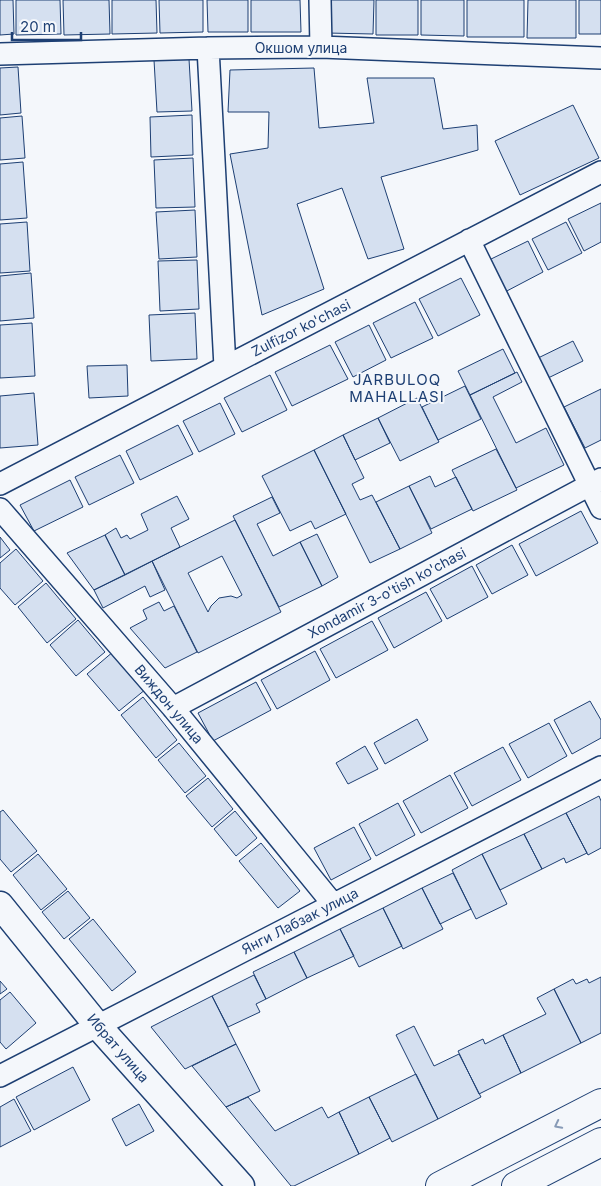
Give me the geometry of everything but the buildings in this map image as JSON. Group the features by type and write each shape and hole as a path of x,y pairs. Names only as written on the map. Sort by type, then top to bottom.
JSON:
{"main road":[{"path":"440,1186 601,1103"},
{"path":"516,1186 601,1142"}],"street":[{"path":"320,0 320,47"},
{"name":"Окшом улица","path":"0,54 320,47 601,58"},
{"path":"208,48 225,367"},
{"name":"Zulfizor ko'chasi","path":"0,484 601,172"},
{"path":"469,240 595,482 601,508"},
{"name":"Xondamir 3-o'tish ko'chasi","path":"173,708 595,482"},
{"name":"Виждон улица","path":"0,510 173,708 333,904"},
{"name":"Янги Лабзак улица","path":"0,1076 601,767"},
{"name":"Ибрат улица","path":"0,905 97,1025 241,1186"}],"district":[{"name":"JARBULOQ MAHALLASI","path":"397,388"}]}
